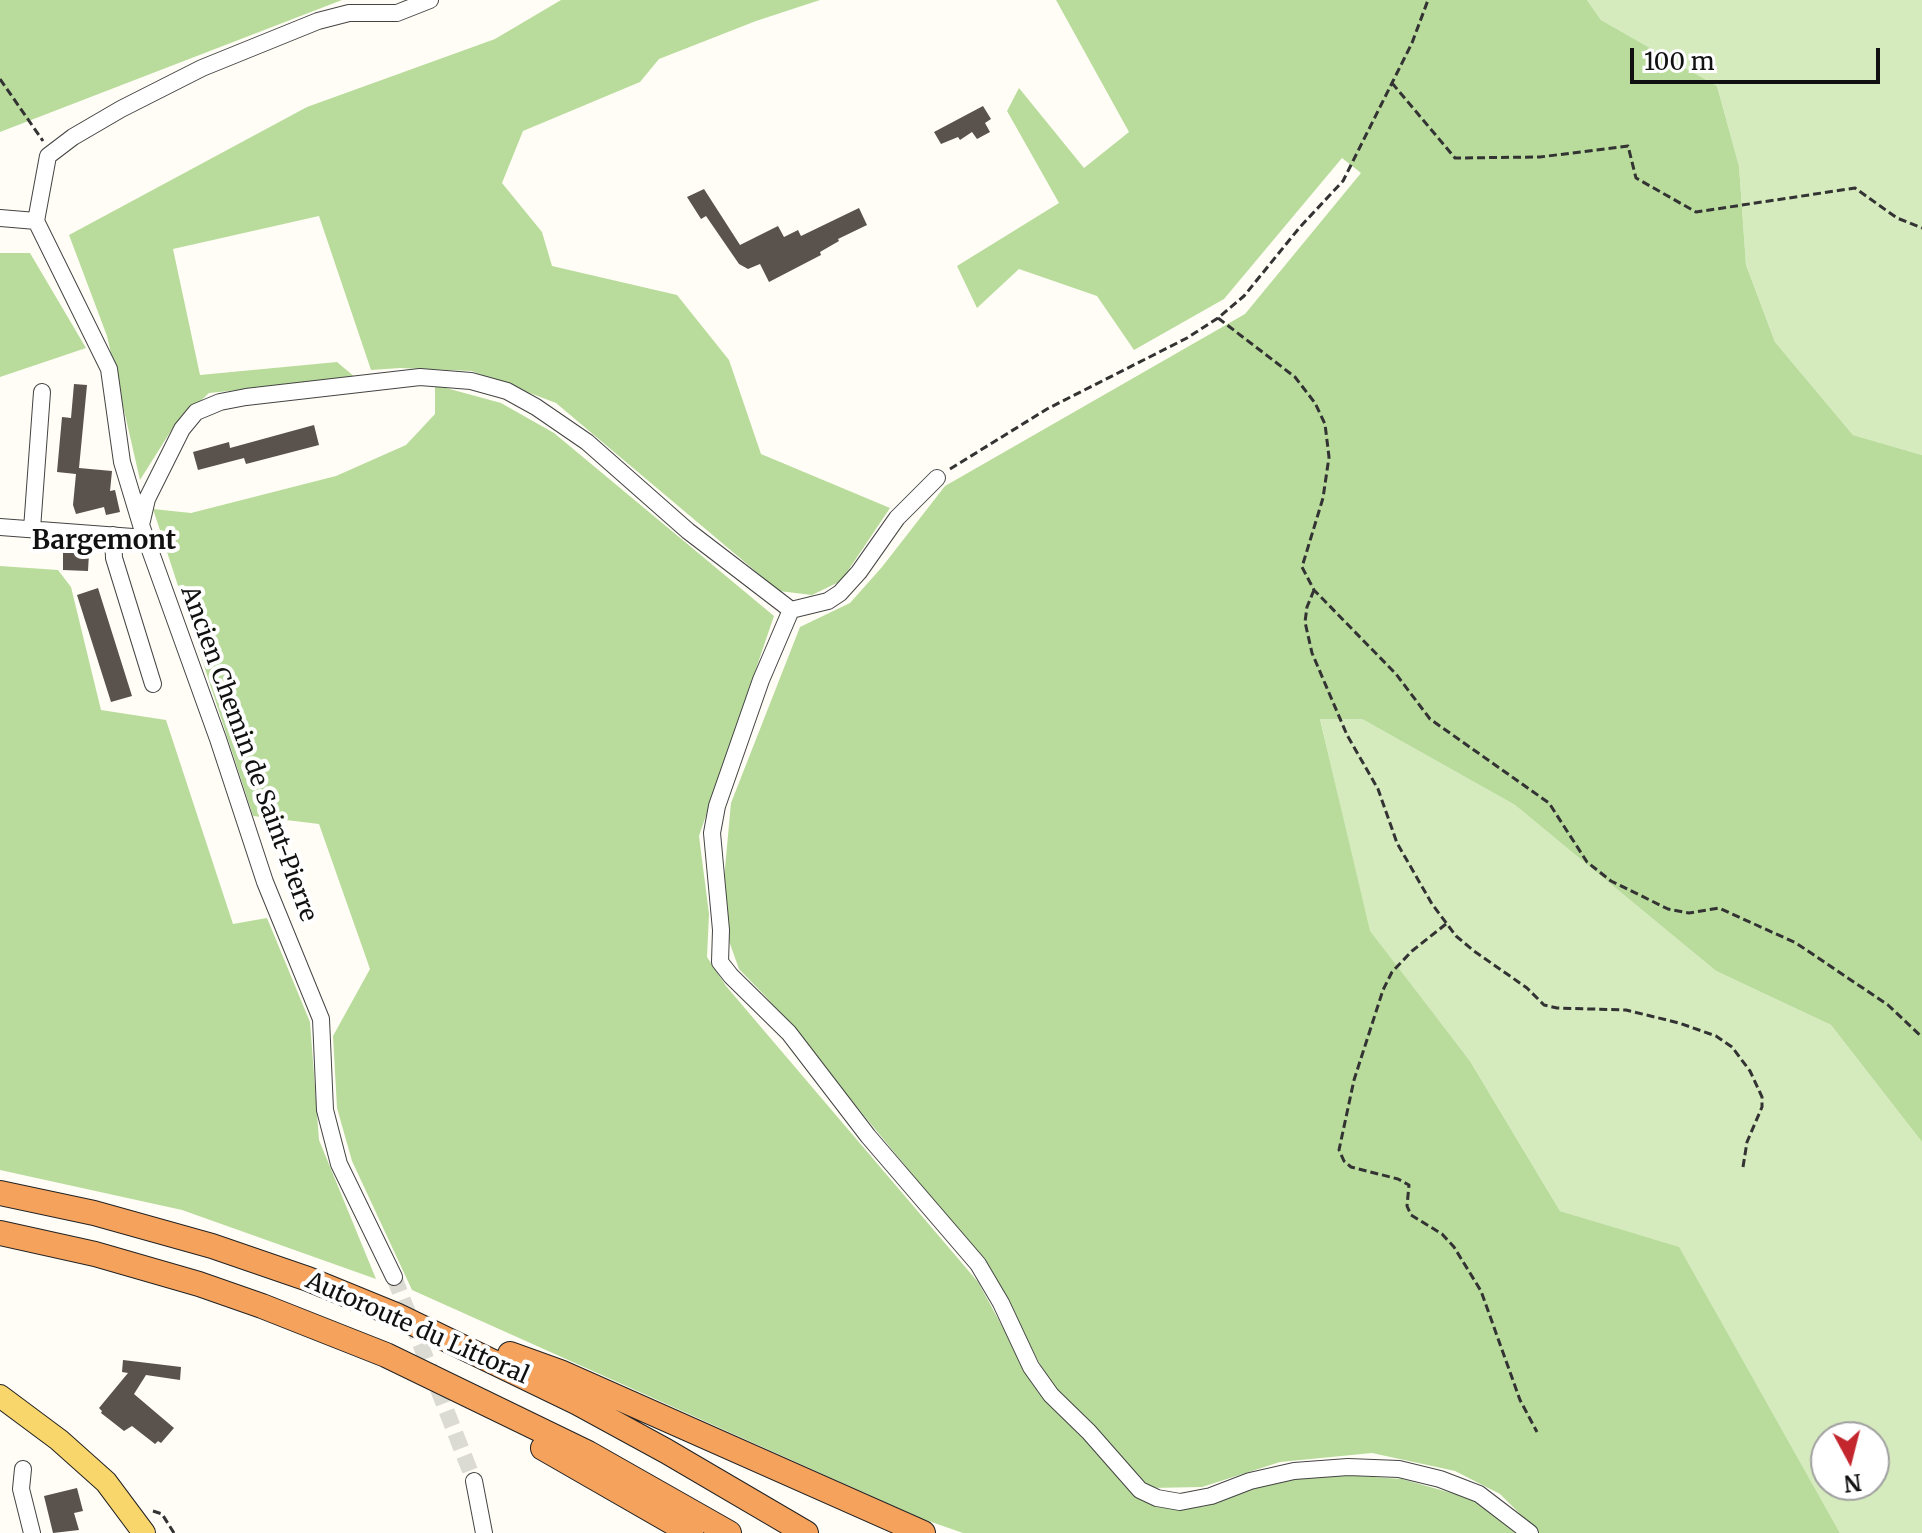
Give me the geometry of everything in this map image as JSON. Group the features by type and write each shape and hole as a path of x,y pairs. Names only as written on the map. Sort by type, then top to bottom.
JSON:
{"highway":[{"name":"Autoroute du Littoral","path":"0,1193 45,1201 212,1246 308,1279 396,1315 578,1403 806,1533"},
{"name":"Autoroute du Littoral","path":"0,1233 95,1254 199,1284 386,1355 588,1453 729,1533"},
{"path":"308,1279 560,1372 923,1533"},
{"path":"386,1355 691,1533"}],"main road":[{"path":"0,1396 59,1440 106,1482 144,1533"}],"street":[{"path":"0,218 36,221 48,156 73,137 121,109 217,62 318,21 349,13 397,13 430,0"},
{"name":"Ancien Chemin de Saint-Pierre","path":"36,221 109,369 122,462 144,531 265,882 321,1019 325,1110 339,1164 394,1277"},
{"path":"0,527 113,535 144,531 147,499 182,429 196,412 220,402 420,377 471,381 507,391 587,442 688,531 791,610"},
{"path":"32,529 42,392"},
{"path":"791,610 828,601 840,593 859,572 897,518 937,478"},
{"path":"113,535 114,558 153,684"},
{"path":"791,610 761,680 717,806 712,833 721,930 720,962 789,1033 868,1136 978,1264 1001,1303 1031,1367 1051,1395 1089,1432 1140,1490 1157,1498 1180,1502 1211,1496 1250,1481 1294,1471 1348,1467 1399,1469 1440,1479 1479,1494 1530,1533"},
{"path":"23,1469 21,1489 32,1533"},
{"path":"474,1481 484,1533"}],"path":[{"path":"937,478 1047,409 1124,372 1218,318 1244,296 1300,227 1343,181 1412,43 1428,0"},
{"path":"0,79 44,143 48,156"},
{"path":"1391,82 1455,158 1540,157 1628,146 1636,178 1696,212 1855,188 1897,218 1922,228"},
{"path":"1218,318 1295,377 1315,403 1325,424 1329,457 1323,498 1302,567 1314,590 1396,674 1430,719 1549,803 1587,862 1611,881 1668,909 1689,913 1719,908 1796,943 1888,1005 1922,1037"},
{"path":"1314,590 1305,622 1312,653 1347,735 1378,789 1397,843 1446,924 1474,951 1527,988 1544,1005 1626,1010 1679,1023 1716,1036 1732,1047 1750,1071 1762,1097 1762,1107 1747,1142 1743,1167"},
{"path":"1446,924 1412,951 1392,972 1383,990 1354,1080 1339,1150 1351,1167 1398,1179 1409,1185 1407,1206 1411,1215 1442,1234 1454,1247 1481,1291 1520,1400 1537,1432"}],"green space":[{"path":"0,0 342,0 0,132"},
{"path":"561,0 820,0 659,59 640,82 523,131 502,183 542,232 552,266 677,295 729,360 761,454 890,508 841,581 812,595 779,591 556,403 472,371 371,370 319,216 173,249 200,375 337,362 356,378 209,393 174,426 140,480 107,336 69,235 307,107 495,39"},
{"path":"1056,0 1587,0 1601,20 1717,86 1739,166 1746,265 1775,342 1853,435 1922,455 1922,1142 1831,1025 1716,971 1515,805 1362,719 1320,719 1370,931 1470,1061 1560,1211 1679,1247 1810,1480 1810,1501 1822,1501 1840,1533 1539,1533 1500,1494 1455,1471 1372,1453 1280,1462 1202,1487 1149,1488 1051,1385 988,1266 767,998 739,969 729,941 723,890 731,803 800,627 850,603 945,486 1245,314 1361,173 1342,158 1224,299 1134,350 1097,296 1019,269 977,308 957,266 1059,203 1007,111 1019,88 1084,168 1129,132"},
{"path":"1587,0 1922,0 1922,455 1853,435 1775,342 1746,265 1739,166 1717,86 1601,20"},
{"path":"0,253 30,253 86,348 0,377"},
{"path":"435,385 501,403 554,433 774,616 699,836 709,914 707,957 726,986 978,1282 1038,1392 1075,1428 1126,1487 1158,1507 1180,1509 1206,1506 1267,1483 1330,1474 1402,1479 1469,1498 1518,1533 963,1533 923,1519 412,1290 352,1161 337,1108 333,1036 370,969 319,824 253,816 153,509 191,513 336,476 406,445 435,414"},
{"path":"0,566 58,570 71,587 101,710 166,720 233,924 267,918 310,1022 319,1140 376,1279 182,1210 0,1170"},
{"path":"1320,718 1362,719 1515,805 1716,971 1831,1025 1922,1142 1922,1533 1840,1533 1822,1501 1890,1501 1890,1421 1810,1421 1810,1480 1679,1248 1560,1211 1470,1061 1369,931"}],"building":[{"path":"983,106 991,119 985,123 990,132 977,139 972,132 960,140 958,137 941,144 934,132"},
{"path":"704,189 740,245 778,226 784,237 798,230 801,236 859,208 867,225 838,239 820,252 821,255 769,282 760,264 748,269 739,264 706,216 701,219 687,197"},
{"path":"74,384 87,385 79,468 112,471 110,491 115,490 120,512 106,515 104,507 76,514 73,505 76,474 57,472 62,417 71,418"},
{"path":"314,425 319,445 246,464 244,458 198,470 193,452 229,442 230,448"},
{"path":"63,552 89,553 88,571 63,570"},
{"path":"98,588 132,696 111,702 77,595"},
{"path":"123,1360 181,1367 180,1380 146,1375 134,1394 174,1428 161,1443 158,1441 155,1444 132,1426 124,1431 101,1413 99,1408 128,1373 122,1372"},
{"path":"77,1488 83,1511 74,1513 79,1530 53,1533 44,1496"}],"tunnel":[{"path":"394,1277 474,1481"}],"district":[{"name":"Bargemont","path":"104,542"}]}
